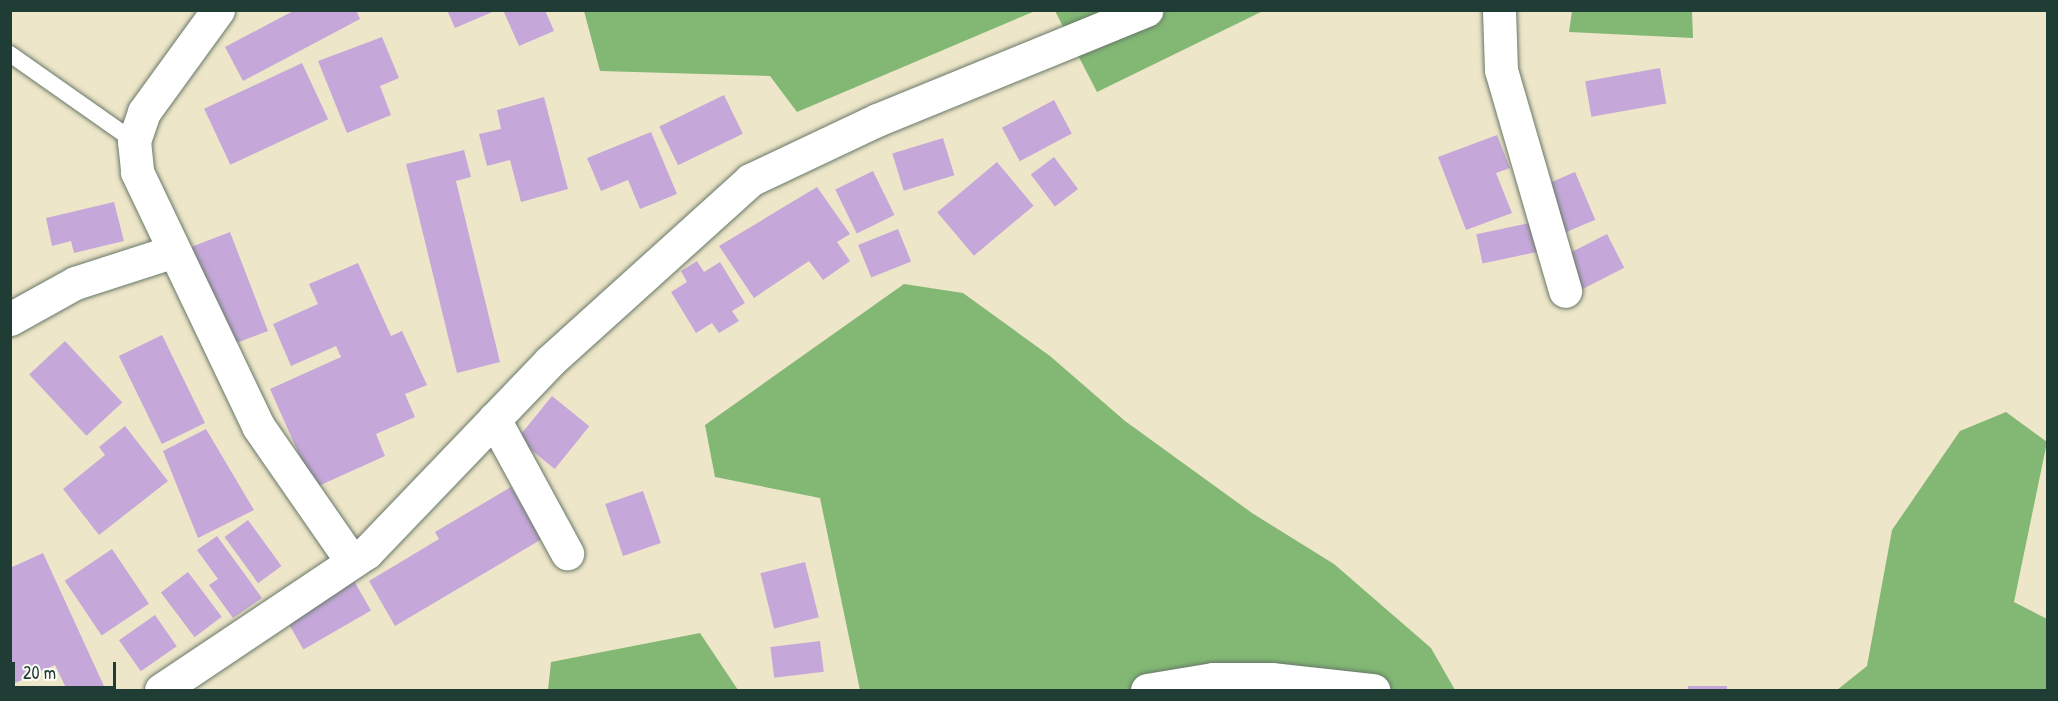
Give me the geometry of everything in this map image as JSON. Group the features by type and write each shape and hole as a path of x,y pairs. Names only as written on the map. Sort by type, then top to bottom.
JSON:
{"street":[{"path":"218,10 149,104 134,141 137,172 171,252 258,426 352,562"},
{"path":"161,690 352,562 550,361 750,180 877,120 1146,10"},
{"path":"1499,10 1501,70 1565,291"},
{"path":"10,319 75,283 171,252"},
{"path":"494,418 567,553"},
{"path":"1147,690 1214,679 1272,679 1373,690"}],"lane":[{"path":"10,54 134,141"}],"green space":[{"path":"584,10 1035,11 797,112 770,76 600,71"},
{"path":"1055,11 1263,11 1097,92"},
{"path":"1572,11 1692,11 1693,38 1569,32"},
{"path":"904,284 963,293 1050,356 1125,421 1252,513 1334,564 1431,648 1455,690 860,690 820,498 715,477 705,425"},
{"path":"2006,412 2047,442 2014,602 2047,619 2047,690 1837,690 1867,666 1892,530 1960,431"},
{"path":"700,633 738,690 548,690 551,662"}],"building":[{"path":"295,10 356,10 360,19 243,81 225,47"},
{"path":"447,10 497,10 455,28"},
{"path":"503,10 545,10 554,31 519,46"},
{"path":"382,37 399,78 380,86 391,115 347,133 318,61"},
{"path":"302,63 328,119 230,165 204,109"},
{"path":"1660,68 1666,103 1591,117 1585,81"},
{"path":"724,95 743,134 678,165 659,127"},
{"path":"544,97 568,189 521,202 510,160 487,166 479,134 501,129 497,110"},
{"path":"1054,100 1072,134 1020,161 1002,128"},
{"path":"651,132 677,194 640,209 628,180 601,191 587,158"},
{"path":"1497,135 1510,168 1496,173 1512,213 1466,230 1438,157"},
{"path":"943,138 954,175 904,191 892,153"},
{"path":"464,150 471,177 456,181 500,362 457,373 406,164"},
{"path":"1054,157 1078,189 1055,206 1031,174"},
{"path":"997,162 1034,206 974,256 937,212"},
{"path":"873,171 894,215 857,233 835,189"},
{"path":"1575,172 1595,220 1561,234 1541,186"},
{"path":"817,187 850,234 837,242 850,261 823,280 809,261 754,298 719,246"},
{"path":"114,202 124,241 74,253 71,241 52,246 46,218"},
{"path":"1534,222 1540,251 1483,264 1476,234"},
{"path":"898,229 911,261 871,278 858,245"},
{"path":"230,232 268,331 228,346 190,247"},
{"path":"1607,234 1624,268 1579,291 1562,257"},
{"path":"697,261 704,272 720,262 745,303 732,311 739,321 719,333 712,323 696,333 671,292 687,282 681,271"},
{"path":"358,263 391,336 402,331 427,385 405,394 415,417 376,434 385,456 314,488 270,389 341,357 336,346 291,366 273,324 318,304 309,284"},
{"path":"162,335 205,423 162,444 119,356"},
{"path":"65,341 122,402 86,436 29,374"},
{"path":"552,396 589,426 555,469 517,439"},
{"path":"125,426 168,481 99,535 63,489 105,455 99,447"},
{"path":"206,429 254,510 198,538 163,451"},
{"path":"511,487 542,539 395,626 369,581 439,539 435,532"},
{"path":"643,491 661,543 623,556 605,504"},
{"path":"248,520 282,566 258,583 225,537"},
{"path":"217,536 262,598 233,618 209,585 218,579 197,550"},
{"path":"112,549 149,604 102,636 65,581"},
{"path":"43,553 104,686 95,690 67,690 55,665 15,683 10,674 10,568"},
{"path":"805,562 819,617 774,628 760,573"},
{"path":"188,572 222,617 195,637 161,592"},
{"path":"354,581 371,610 303,649 286,620"},
{"path":"155,615 177,646 141,671 119,640"},
{"path":"820,641 824,672 774,678 770,647"},
{"path":"1688,686 1727,686 1727,690 1688,690"}]}
